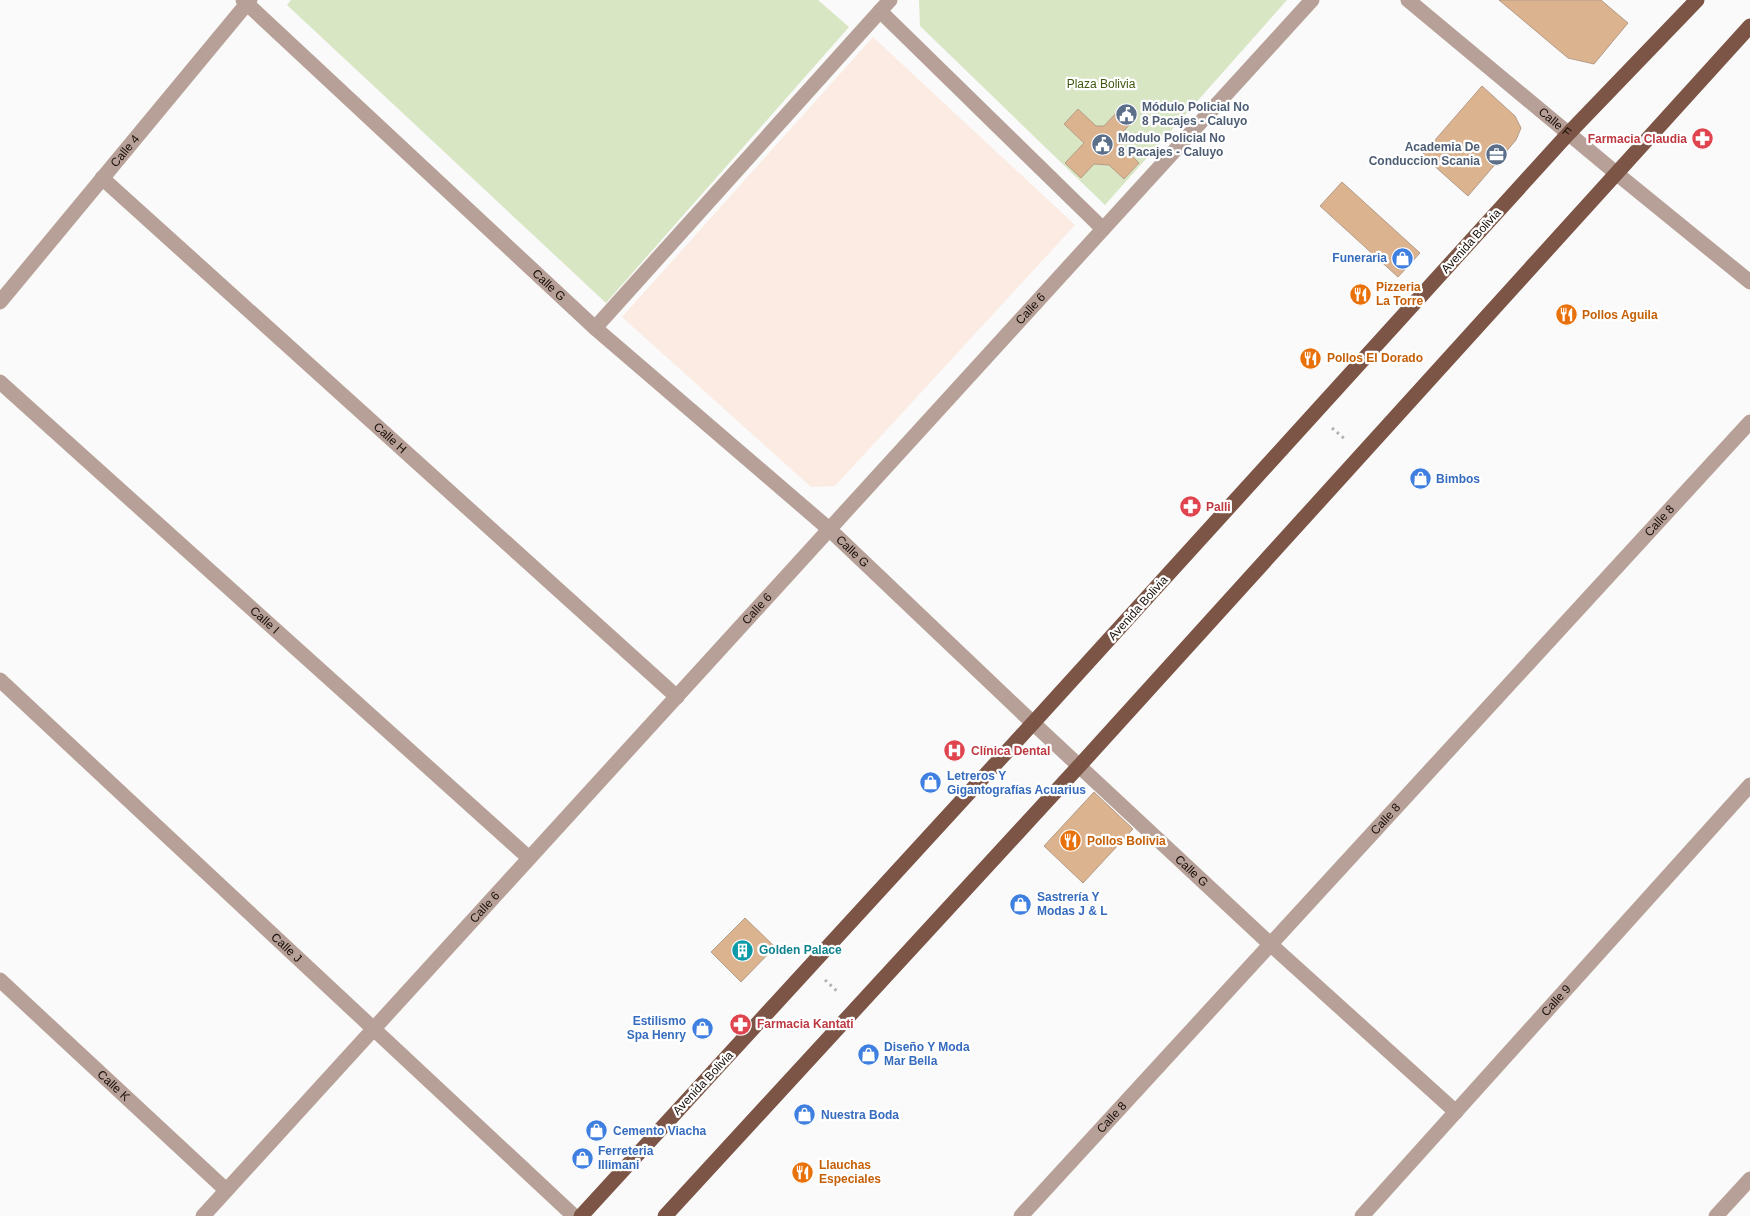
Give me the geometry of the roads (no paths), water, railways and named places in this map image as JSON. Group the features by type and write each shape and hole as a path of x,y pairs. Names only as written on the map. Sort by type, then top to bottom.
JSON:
{"main road":[{"name":"Avenida Bolivia","path":"580,1216 1033,723 1568,134 1697,0"},
{"path":"665,1216 1080,765 1750,26"}],"street":[{"name":"Calle 6","path":"203,1216 1312,0"},
{"name":"Calle F","path":"1408,0 1568,134 1750,282"},
{"name":"Calle 4","path":"0,302 247,1"},
{"name":"Calle G","path":"247,1 595,328 829,529 1270,944 1456,1112"},
{"path":"595,328 885,5 1103,229"},
{"name":"Calle H","path":"102,178 677,697"},
{"name":"Calle I","path":"0,382 529,858"},
{"name":"Calle 8","path":"1021,1216 1750,422"},
{"name":"Calle J","path":"0,680 574,1216"},
{"name":"Calle 9","path":"1362,1216 1750,785"},
{"name":"Calle K","path":"0,980 226,1190"},
{"path":"1716,1216 1750,1179"}],"place":[{"name":"Módulo Policial No 8 Pacajes - Caluyo","path":"1126,114"},
{"name":"Farmacia Claudia","path":"1703,139"},
{"name":"Modulo Policial No 8 Pacajes - Caluyo","path":"1102,145"},
{"name":"Academia De Conduccion Scania","path":"1496,154"},
{"name":"Funeraria","path":"1403,258"},
{"name":"Pizzeria La Torre","path":"1360,294"},
{"name":"Pollos Aguila","path":"1566,315"},
{"name":"Pollos El Dorado","path":"1311,358"},
{"name":"Bimbos","path":"1420,479"},
{"name":"Palli","path":"1190,507"},
{"name":"Clínica Dental","path":"955,751"},
{"name":"Letreros Y Gigantografías Acuarius","path":"931,783"},
{"name":"Pollos Bolivia","path":"1071,841"},
{"name":"Sastrería Y Modas J & L","path":"1021,904"},
{"name":"Golden Palace","path":"743,950"},
{"name":"Farmacia Kantati","path":"741,1024"},
{"name":"Estilismo Spa Henry","path":"702,1028"},
{"name":"Diseño Y Moda Mar Bella","path":"868,1054"},
{"name":"Nuestra Boda","path":"805,1115"},
{"name":"Cemento Viacha","path":"597,1131"},
{"name":"Ferreteria Illimani","path":"582,1158"},
{"name":"Llauchas Especiales","path":"803,1172"}],"park label":[{"name":"Plaza Bolivia","path":"1101,84"}]}
